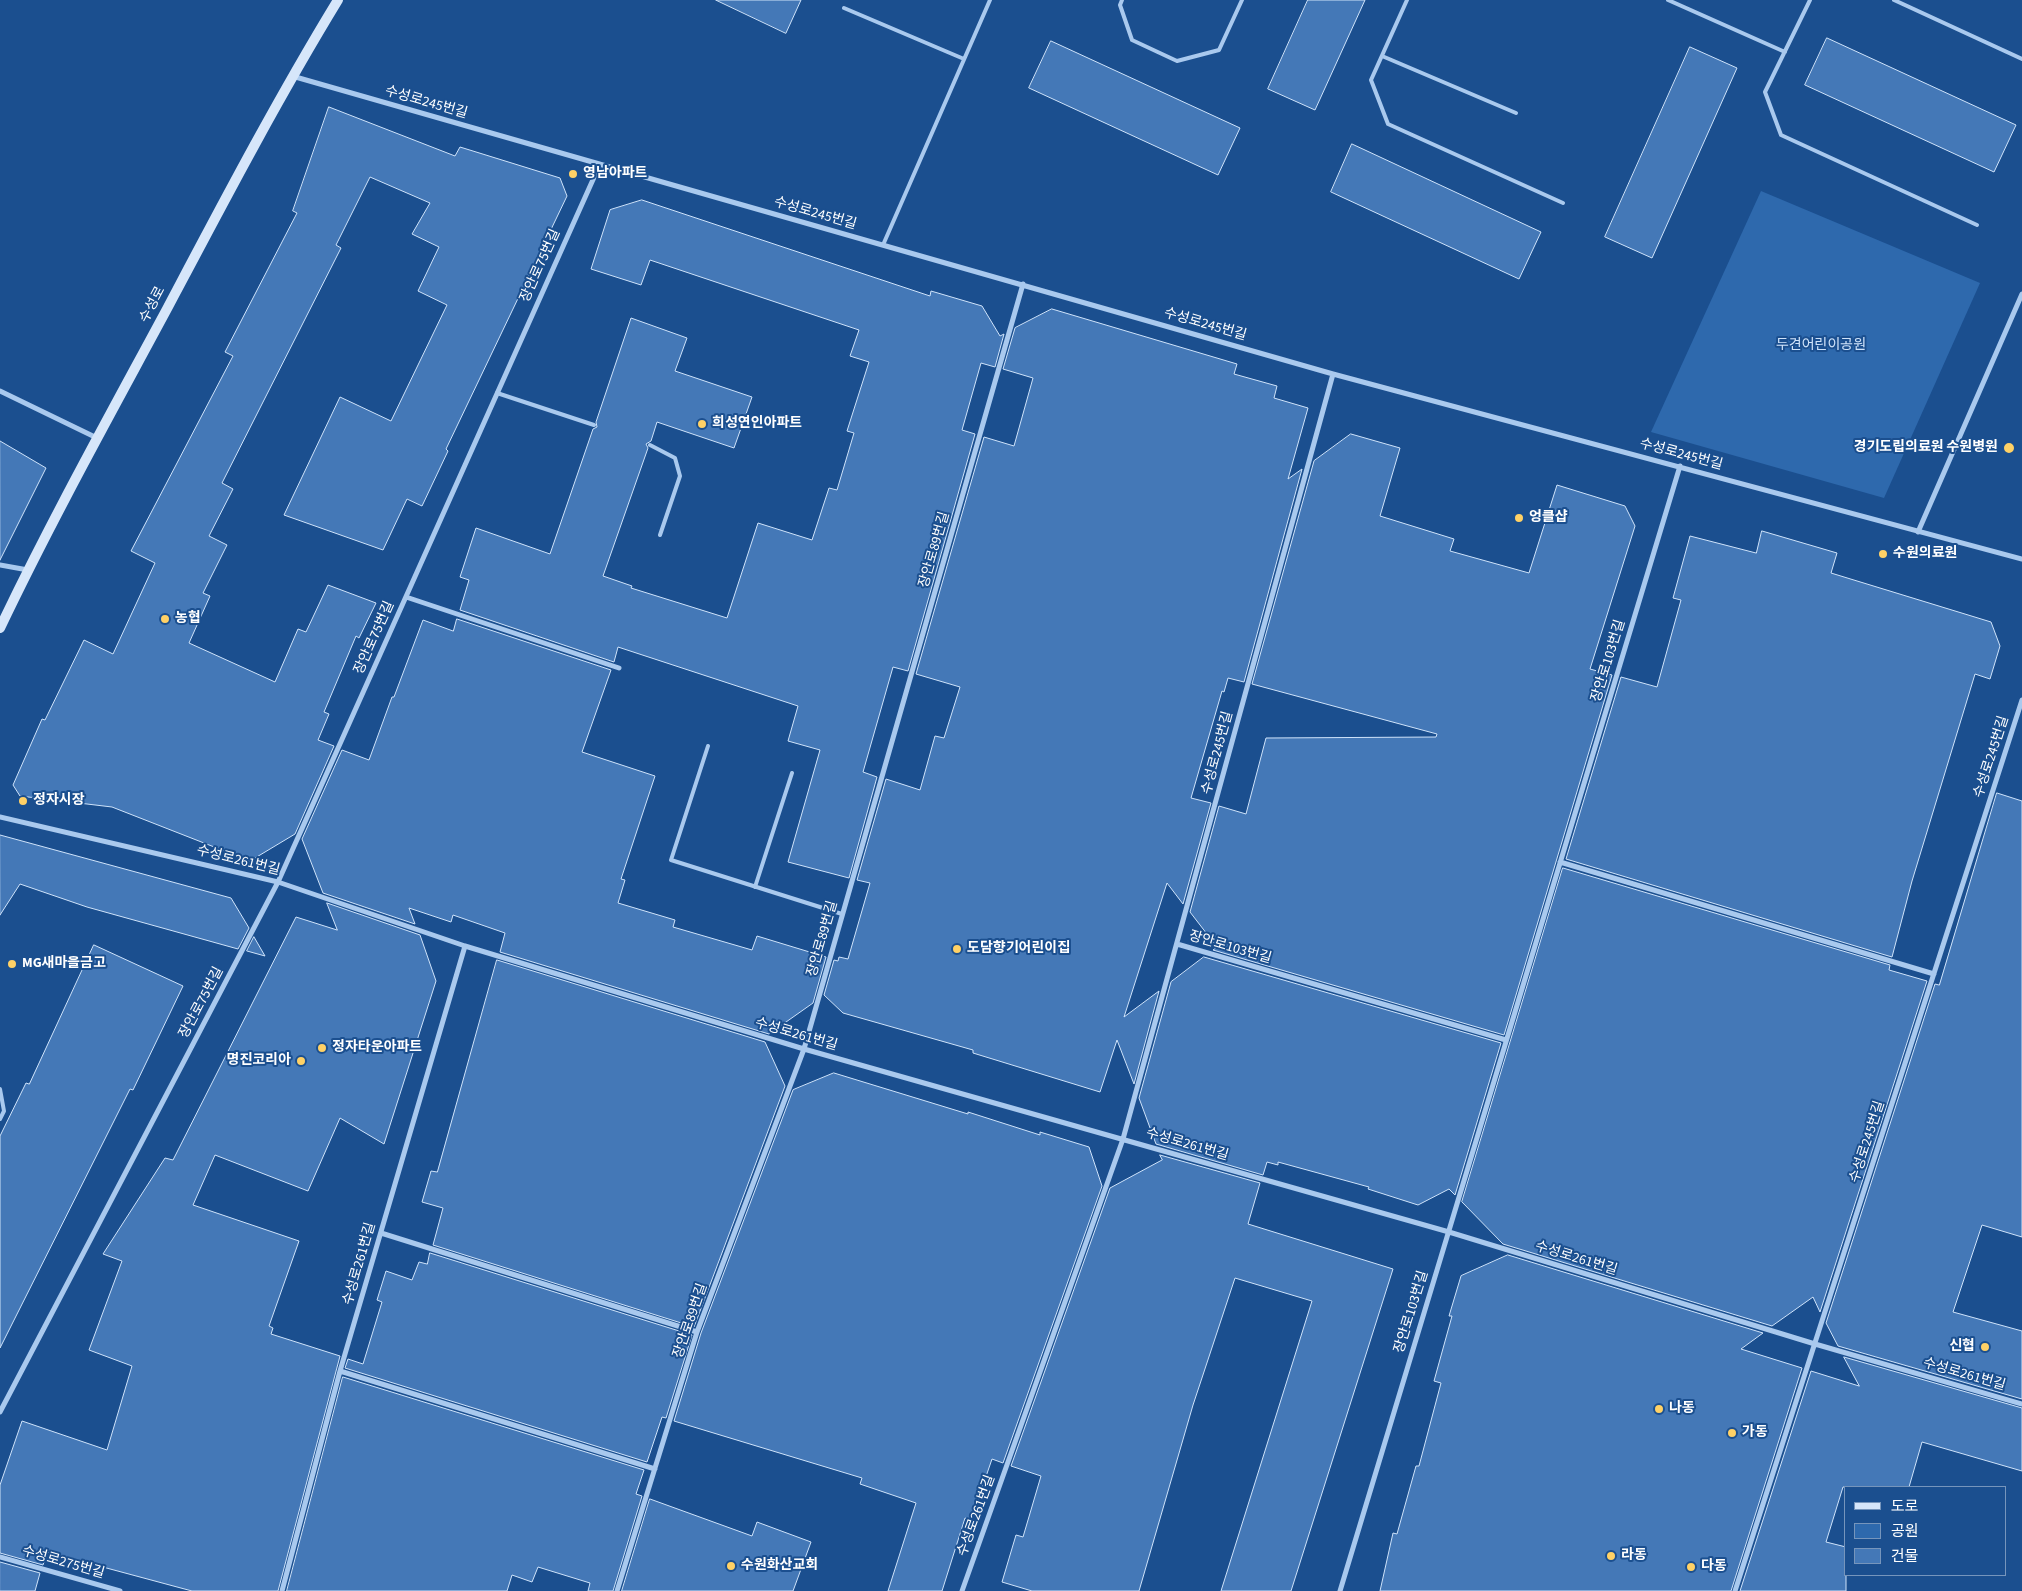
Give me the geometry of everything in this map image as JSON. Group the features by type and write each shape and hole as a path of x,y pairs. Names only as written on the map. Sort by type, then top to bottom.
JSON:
{"street":[{"name":"수성로","path":"0,628 97,438 292,76 338,0"},
{"name":"수성로245번길","path":"292,76 1333,374 2022,559"},
{"name":"장안로75번길","path":"0,1412 278,882 600,164"},
{"name":"장안로89번길","path":"617,1591 697,1332 804,1049 1023,284"},
{"path":"1918,532 2022,294"},
{"name":"수성로245번길","path":"1123,1139 1333,374"},
{"path":"0,391 97,438"},
{"name":"장안로103번길","path":"1340,1591 1680,466"},
{"path":"0,565 28,570"},
{"name":"장안로75번길","path":"406,597 619,668"},
{"name":"수성로245번길","path":"1735,1591 2022,700"},
{"name":"수성로261번길","path":"0,817 278,882 465,946 804,1049 1449,1232 1815,1344 2022,1404"},
{"path":"1560,862 1934,974"},
{"name":"장안로103번길","path":"1177,944 1506,1040"},
{"name":"수성로261번길","path":"282,1591 340,1372 465,946"},
{"name":"수성로261번길","path":"962,1591 1123,1139"},
{"path":"380,1233 697,1332"},
{"path":"340,1372 655,1469"},
{"name":"수성로275번길","path":"0,1557 120,1591"}],"lane":[{"path":"883,245 990,0"},
{"path":"1122,0 1120,5 1132,40 1177,61 1219,50 1242,0"},
{"path":"1407,0 1371,80 1388,124 1563,203"},
{"path":"1668,0 1785,52"},
{"path":"1810,0 1765,92 1780,135 1977,225"},
{"path":"1894,0 2022,59"},
{"path":"844,8 964,59"},
{"path":"1382,56 1516,114"},
{"path":"497,393 594,425"},
{"path":"650,445 675,458 680,476 660,535"},
{"path":"708,746 671,860 842,914"},
{"path":"755,887 792,772"},
{"path":"0,1089 4,1111 0,1119"}],"green space":[{"name":"두견어린이공원","path":"1761,191 1980,283 1884,498 1651,432"}],"building":[{"path":"716,0 801,0 786,33"},
{"path":"1308,0 1365,0 1315,110 1268,89"},
{"path":"1827,38 2016,125 1994,172 1805,85"},
{"path":"1051,41 1240,128 1218,175 1029,88"},
{"path":"1690,47 1737,68 1652,258 1605,237"},
{"path":"329,107 455,156 460,147 560,178 567,196 446,449 448,451 422,506 407,499 383,550 284,515 340,397 391,421 447,305 418,291 439,247 412,234 430,203 370,177 336,245 341,248 222,483 233,489 209,536 227,545 203,593 210,596 189,643 275,682 298,629 306,632 328,585 376,603 359,638 356,636 324,712 329,714 318,740 334,746 295,834 250,861 112,807 20,796 13,785 42,719 45,720 84,640 113,654 155,563 131,551 233,356 225,352 297,213 293,211"},
{"path":"1352,144 1541,232 1519,279 1331,192"},
{"path":"642,200 930,296 931,291 982,306 1000,336 1004,334 995,367 981,363 962,430 975,434 908,671 893,667 863,772 877,777 849,878 788,862 820,750 788,741 798,706 618,647 614,662 460,610 469,580 460,577 476,528 550,554 593,429 597,427 596,422 631,318 687,338 675,371 752,397 734,448 657,422 651,441 646,444 648,448 603,576 632,586 631,588 727,618 758,523 812,540 829,488 837,490 854,433 847,431 869,362 850,356 859,330 650,260 641,285 591,269 610,210"},
{"path":"1052,309 1237,364 1234,374 1277,386 1274,398 1308,408 1288,479 1302,469 1244,682 1228,678 1224,692 1222,691 1191,798 1211,803 1183,904 1167,883 1124,1017 1159,991 1134,1084 1117,1040 1100,1092 973,1053 973,1050 843,1013 824,995 834,960 838,961 839,957 848,959 870,883 857,880 886,779 920,790 935,736 944,738 960,687 916,674 984,437 1014,446 1033,378 1003,369 1015,328"},
{"path":"1351,434 1400,448 1380,516 1454,539 1450,551 1529,573 1557,485 1625,506 1635,526 1590,669 1612,675 1504,1035 1213,950 1217,947 1190,912 1219,806 1246,814 1266,738 1436,737 1437,734 1252,684 1314,461"},
{"path":"0,441 46,468 0,560"},
{"path":"1762,531 1837,553 1831,573 1991,622 2000,646 1990,679 1975,674 1912,881 1892,957 1566,859 1621,677 1657,687 1681,600 1673,598 1690,536 1756,553"},
{"path":"457,619 611,670 582,752 655,776 621,879 625,880 618,903 675,920 673,927 752,950 757,936 826,957 813,1003 769,1034 500,952 505,933 453,915 451,922 409,908 415,924 323,893 302,839 342,750 369,760 423,620 453,631"},
{"path":"1997,793 2022,801 2022,1237 1982,1225 1953,1312 2022,1331 2022,1399 1838,1346 1826,1323 1935,984 1939,985"},
{"path":"0,835 231,898 249,928 238,949 87,907 20,884 0,915"},
{"path":"1563,868 1890,965 1889,970 1927,981 1820,1312 1813,1297 1772,1326 1503,1244 1462,1202"},
{"path":"327,903 420,935 436,981 384,1144 340,1118 308,1191 215,1155 193,1205 299,1241 269,1326 273,1328 271,1334 340,1356 278,1591 192,1591 47,1552 43,1565 0,1553 0,1485 22,1421 107,1450 132,1366 89,1350 122,1261 103,1254 165,1158 173,1160 296,917 337,930"},
{"path":"254,937 265,956 247,951"},
{"path":"94,945 183,986 133,1090 130,1089 0,1348 0,1136 26,1083 29,1084"},
{"path":"1204,957 1501,1043 1455,1195 1449,1189 1418,1205 1368,1189 1369,1187 1278,1162 1278,1165 1267,1162 1263,1175 1156,1144 1139,1098 1171,982"},
{"path":"497,960 765,1042 785,1086 694,1327 433,1245 443,1208 422,1202 431,1171 437,1172"},
{"path":"834,1073 1040,1135 1040,1132 1089,1147 1102,1186 1003,1463 992,1459 971,1520 965,1518 942,1591 888,1591 916,1503 860,1484 862,1478 674,1421 701,1333 793,1090"},
{"path":"1160,1155 1260,1183 1248,1224 1393,1269 1291,1591 1221,1591 1312,1301 1235,1278 1193,1405 1139,1591 1032,1591 1002,1582 1016,1535 1023,1537 1041,1476 1011,1466 1110,1188 1162,1160"},
{"path":"430,1253 692,1335 666,1418 662,1417 647,1462 345,1368 348,1359 363,1364 382,1302 377,1300 386,1271 412,1280 419,1262 427,1264"},
{"path":"1508,1255 1763,1333 1741,1349 1802,1368 1731,1591 1380,1591 1393,1533 1397,1534 1416,1466 1419,1466 1441,1383 1434,1381 1452,1316 1449,1316 1461,1276"},
{"path":"1844,1357 2022,1408 2022,1471 1922,1442 1909,1486 1843,1487 1826,1542 1844,1546 1846,1591 1740,1591 1811,1371 1859,1386"},
{"path":"343,1377 644,1470 636,1494 642,1496 613,1591 588,1591 590,1583 538,1567 532,1582 512,1575 507,1591 287,1591"},
{"name":"수원화산교회","path":"650,1499 752,1536 757,1522 811,1542 793,1591 622,1591"},
{"path":"0,1562 40,1573 35,1591 0,1591"}],"place":[{"name":"영남아파트","path":"573,174"},
{"name":"희성연인아파트","path":"702,424"},
{"name":"경기도립의료원 수원병원","path":"2009,448"},
{"name":"엉클샵","path":"1519,518"},
{"name":"수원의료원","path":"1883,554"},
{"name":"농협","path":"165,619"},
{"name":"정자시장","path":"23,801"},
{"name":"도담향기어린이집","path":"957,949"},
{"name":"MG새마을금고","path":"12,964"},
{"name":"정자타운아파트","path":"322,1048"},
{"name":"명진코리아","path":"301,1061"},
{"name":"신협","path":"1985,1347"},
{"name":"나동","path":"1659,1409"},
{"name":"가동","path":"1732,1433"},
{"name":"라동","path":"1611,1556"},
{"name":"수원화산교회","path":"731,1566"},
{"name":"다동","path":"1691,1567"}]}
